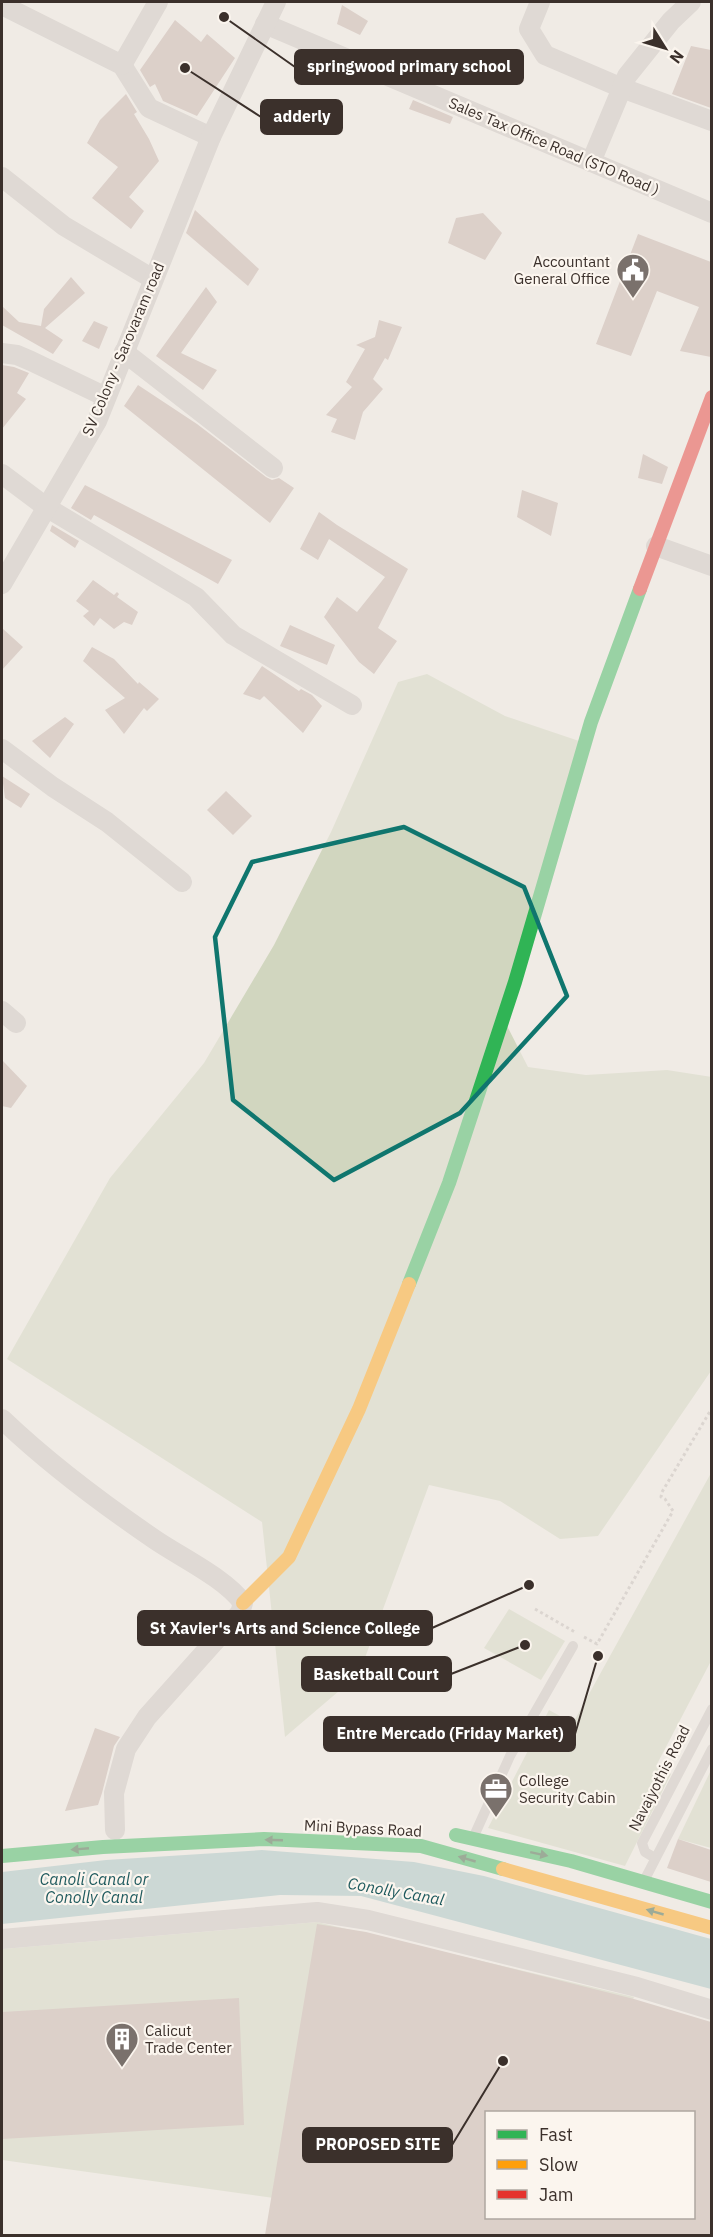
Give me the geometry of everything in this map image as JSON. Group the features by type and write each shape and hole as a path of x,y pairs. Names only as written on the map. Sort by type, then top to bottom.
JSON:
{"street":[{"path":"122,65 158,2"},
{"name":"SV Colony - Sarovaram road","path":"2,584 97,421 211,137 276,2"},
{"path":"540,2 529,29 545,55 622,88 711,121"},
{"path":"591,162 627,76 671,21 691,2"},
{"path":"2,5 122,65 149,108 211,137"},
{"name":"Sales Tax Office Road (STO Road )","path":"265,24 711,213"},
{"path":"2,177 64,226 153,279"},
{"path":"124,352 273,468"},
{"path":"2,353 31,361 106,397"},
{"path":"115,1830 114,1793 126,1749 147,1717 240,1613 243,1603 289,1557 359,1409 448,1184 515,982 591,722 711,397"},
{"path":"2,474 46,507 196,597 232,635 352,705"},
{"path":"656,546 711,566"},
{"path":"2,749 53,787 107,822 182,882"},
{"path":"2,1419 84,1489 154,1539 228,1587 243,1603"},
{"name":"Mini Bypass Road","path":"440,1832 571,1861 711,1902"},
{"path":"2,1844 40,1839"},
{"name":"Mini Bypass Road","path":"2,1856 103,1847 264,1839 421,1846 711,1928"},
{"path":"2,1939 317,1912 368,1920 637,1987 711,2010"}],"lane":[{"path":"473,1839 510,1756 573,1646"},
{"name":"Navajyothis Road","path":"655,1858 645,1852 642,1843 711,1709"},
{"path":"644,1882 711,1749"}],"path":[{"path":"535,1610 597,1644 673,1512 665,1499 661,1497 662,1492 711,1408"}],"highlighted area":[{"path":"404,827 524,887 567,996 460,1113 334,1180 233,1100 215,937 252,862"}],"green space":[{"path":"427,674 505,716 585,743 503,1018 528,1067 586,1075 667,1070 712,1077 711,1371 598,1536 560,1539 500,1501 429,1485 359,1674 285,1737 262,1522 7,1359 110,1178 204,1063 274,945 331,832 398,682"},
{"path":"711,1473 711,1661 656,1766 671,1774 625,1866 488,1828 549,1710 573,1723"},
{"path":"509,1609 565,1641 541,1680 484,1648"},
{"path":"711,1770 711,1848 678,1839"},
{"path":"317,1922 634,1997 583,2111 485,2111 485,2219 536,2219 529,2235 398,2235 346,2208 2,2160 2,1949"}],"water":[{"name":"Canoli Canal or Conolly Canal","path":"262,1850 414,1862 484,1876 711,1939 711,1989 361,1896 280,1895 2,1924 2,1872 106,1860"}],"building":[{"path":"342,5 368,21 360,35 337,24"},
{"path":"175,20 201,42 207,34 235,58 197,116 163,101 155,84 150,87 140,70"},
{"path":"691,46 711,50 711,108 672,94"},
{"path":"126,94 137,112 134,114 159,161 129,197 144,211 131,229 92,198 118,167 87,143 100,120"},
{"path":"413,100 453,117 450,124 409,109"},
{"path":"195,210 259,269 248,286 186,233"},
{"path":"483,213 502,233 485,260 448,243 456,218"},
{"name":"Accountant General Office","path":"638,234 711,262 711,357 680,351 699,307 657,291 631,356 596,344"},
{"path":"71,277 85,293 45,328 63,340 53,354 2,325 2,306 19,322 41,326 44,309"},
{"path":"206,287 217,302 181,353 217,370 203,390 156,356"},
{"path":"379,320 402,327 388,360 385,358 373,379 383,389 363,412 355,440 331,432 337,419 326,415 352,387 346,382 365,349 356,345 375,337"},
{"path":"94,321 108,327 99,349 82,341"},
{"path":"2,365 29,373 17,393 26,399 2,429"},
{"path":"138,385 197,424 266,477 272,480 279,478 294,488 270,523 124,406"},
{"path":"643,454 668,467 662,484 638,478"},
{"path":"85,485 232,560 218,584 94,515 91,520 71,508"},
{"path":"522,490 558,503 551,536 517,517"},
{"path":"319,512 408,569 378,628 397,641 374,674 359,662 324,617 337,597 357,612 385,577 329,539 318,560 300,549"},
{"path":"52,525 79,541 75,548 50,531"},
{"path":"93,580 114,595 117,592 119,594 117,597 138,612 132,625 124,622 114,629 100,618 94,626 83,616 89,611 76,601"},
{"path":"290,625 335,645 327,665 280,646"},
{"path":"2,628 23,647 2,670"},
{"path":"92,647 114,659 138,684 139,682 159,699 147,711 144,708 124,734 105,710 125,698 83,661"},
{"path":"262,666 299,691 301,689 312,695 322,706 303,733 264,696 260,700 243,694"},
{"path":"65,717 74,724 50,758 32,741"},
{"path":"2,776 30,794 21,808 5,798"},
{"path":"226,791 252,816 233,835 207,810"},
{"path":"2,1060 27,1086 11,1108 2,1106"},
{"path":"95,1728 120,1737 114,1746 98,1805 65,1811"},
{"path":"678,1839 711,1850 711,1882 667,1868"},
{"path":"317,1924 366,1932 634,1999 711,2022 711,2235 265,2235"},
{"name":"Calicut Trade Center","path":"239,1998 244,2125 2,2139 2,2012"}],"traffic: fast":[{"path":"409,1284 449,1183 515,982 591,722 640,589"},
{"path":"456,1835 571,1861 712,1902"},
{"path":"2,1856 103,1847 264,1839 421,1846 503,1869"}],"traffic: slow":[{"path":"243,1603 289,1557 359,1409 409,1284"},
{"path":"503,1869 712,1928"}],"traffic: jam":[{"path":"640,589 712,397"}],"place":[{"name":"springwood primary school","path":"224,17"},
{"name":"adderly","path":"185,68"},
{"name":"Accountant General Office","path":"633,299"},
{"name":"St Xavier's Arts and Science College","path":"529,1585"},
{"name":"Basketball Court","path":"525,1645"},
{"name":"Entre Mercado (Friday Market)","path":"598,1656"},
{"name":"College Security Cabin","path":"496,1818"},
{"name":"PROPOSED SITE","path":"503,2061"},
{"name":"Calicut Trade Center","path":"122,2068"}],"water label":[{"name":"Conolly Canal","path":"396,1891"}]}
